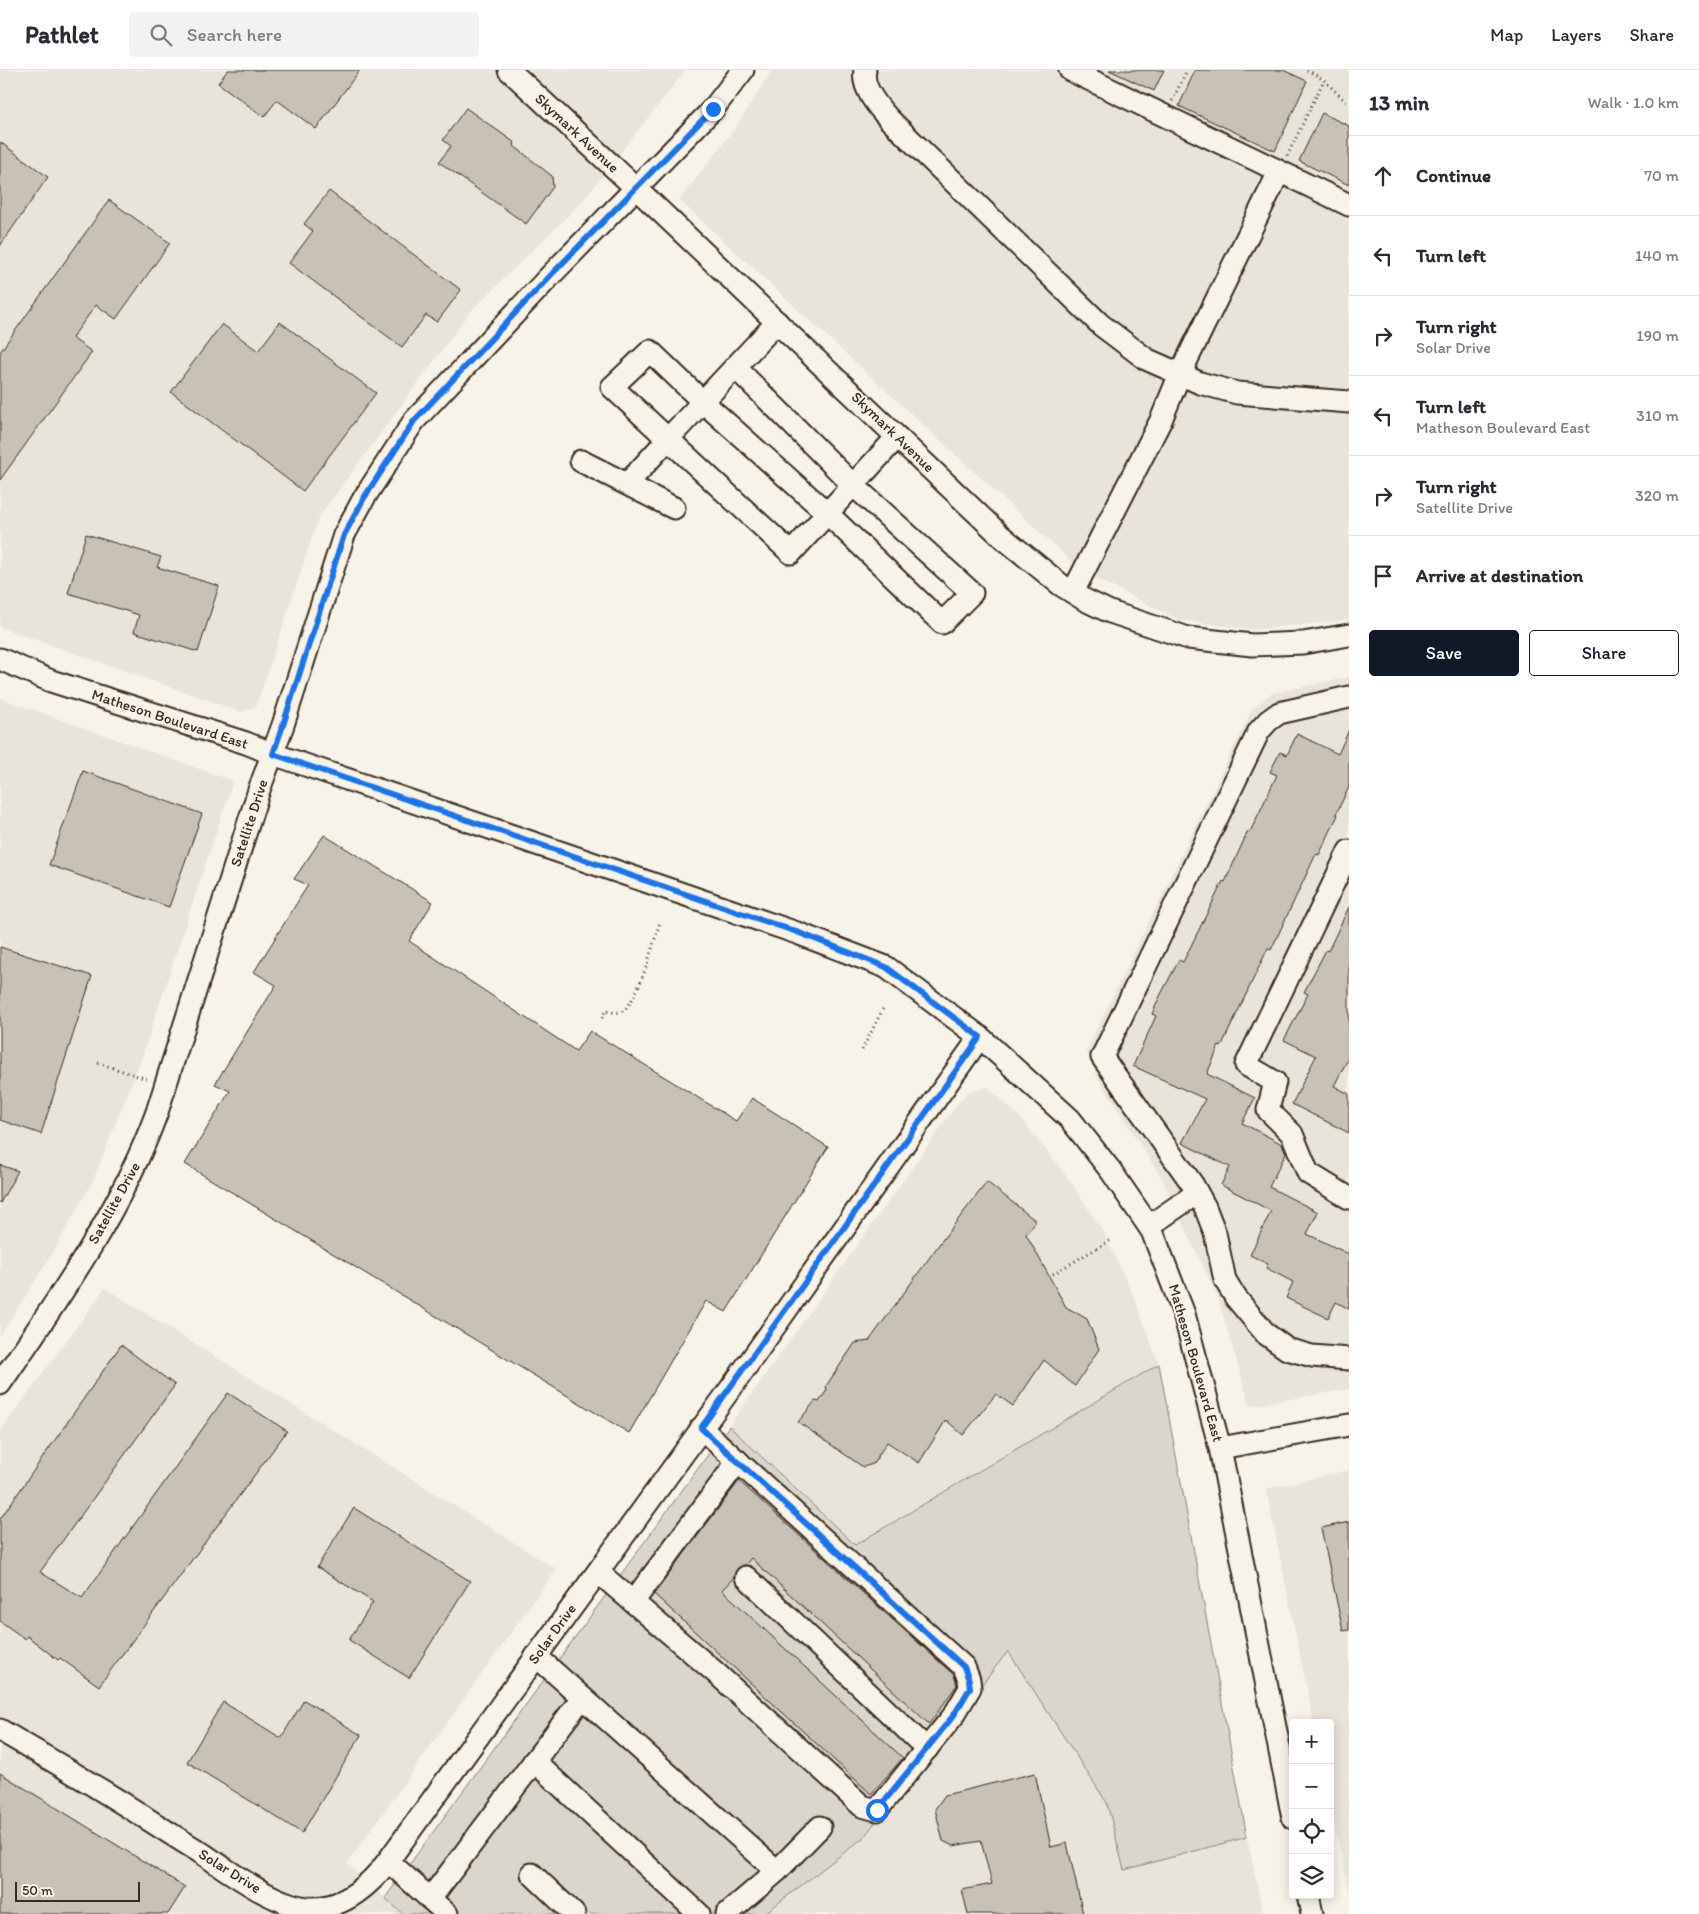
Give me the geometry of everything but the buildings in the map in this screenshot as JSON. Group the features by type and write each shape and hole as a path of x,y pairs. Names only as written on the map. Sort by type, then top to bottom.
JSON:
{"street":[{"name":"Skymark Avenue","path":"509,70 636,188 1001,536 1073,592 1110,612 1188,638 1252,645 1302,643 1349,635"},
{"name":"Satellite Drive","path":"0,1384 56,1302 98,1234 146,1143 166,1086 259,790 286,716 344,535 364,498 414,421 713,109 743,70"},
{"path":"865,70 866,84 877,106 1101,325 1146,360 1200,383 1237,393 1349,402"},
{"path":"1070,70 1349,205"},
{"path":"1073,592 1161,420 1180,374 1279,172"},
{"path":"627,484 777,322"},
{"path":"735,368 853,485 972,593 942,623 827,513 703,402 650,351 612,387 791,553 827,513 853,485 897,437"},
{"path":"581,461 674,508"},
{"name":"Matheson Boulevard East","path":"0,659 51,681 237,740 273,754 797,932 886,967 980,1037 1070,1119 1112,1171 1149,1226 1169,1271 1184,1314 1220,1448 1291,1809"},
{"path":"1349,696 1279,713 1258,732 1102,1057 1205,1206 1215,1233 1225,1280 1236,1298 1266,1334 1287,1349 1312,1356 1349,1359"},
{"path":"1349,851 1246,1065 1275,1082 1268,1110 1292,1134 1308,1174 1349,1198"},
{"name":"Solar Drive","path":"0,1730 100,1790 265,1894 298,1906 314,1908 347,1899 379,1874 598,1572 980,1037"},
{"path":"1149,1226 1197,1193"},
{"path":"1220,1448 1349,1425"},
{"path":"598,1572 716,1673 862,1806 877,1810 954,1715 970,1688 964,1667 701,1428"},
{"path":"633,1602 738,1461"},
{"path":"746,1577 927,1749"},
{"path":"536,1656 777,1871"},
{"path":"430,1899 582,1698"},
{"path":"534,1761 699,1914"},
{"path":"727,1914 777,1871 820,1827"},
{"path":"388,1860 447,1914"},
{"path":"532,1874 574,1914"},
{"path":"1309,1899 1312,1914"}],"path":[{"path":"1164,116 1187,70"},
{"path":"1307,70 1324,80 1349,105"},
{"path":"1279,172 1324,80"},
{"path":"602,1018 605,1011 620,1012 629,1006 647,963 660,922"},
{"path":"862,1050 884,1008"},
{"path":"98,1063 166,1086"},
{"path":"1053,1274 1111,1240"}],"shaded area":[{"path":"0,70 686,70 580,204 470,312 319,517 256,707 241,712 0,627"},
{"path":"772,70 1349,70 1349,620 1253,630 1179,620 1083,572 679,200 734,130"},
{"path":"1349,677 1349,1389 1250,1406 1218,1298 1161,1177 1099,1080 1086,1051 1253,708 1272,693"},
{"path":"0,698 233,781 142,1057 92,1183 54,1251 0,1336"},
{"path":"987,1087 1019,1116 1071,1182 1102,1230 1132,1292 1159,1364 855,1545 729,1426 956,1106 968,1092"},
{"path":"105,1288 556,1569 347,1864 403,1914 0,1914 0,1432"},
{"path":"1159,1364 1247,1837 1124,1870 1107,1803 1008,1651 863,1838 764,1914 403,1914 385,1898 729,1426 855,1545"},
{"path":"1349,1470 1349,1892 1334,1821 1334,1719 1313,1719 1266,1489"},
{"path":"1008,1650 1107,1803 1124,1870 1247,1837 1263,1914 764,1914 863,1838"}],"route":[{"path":"713,109 550,276 414,421 364,498 344,535 273,754 797,932 886,967 980,1037 701,1428 964,1667 970,1688 954,1715 877,1810"}]}
